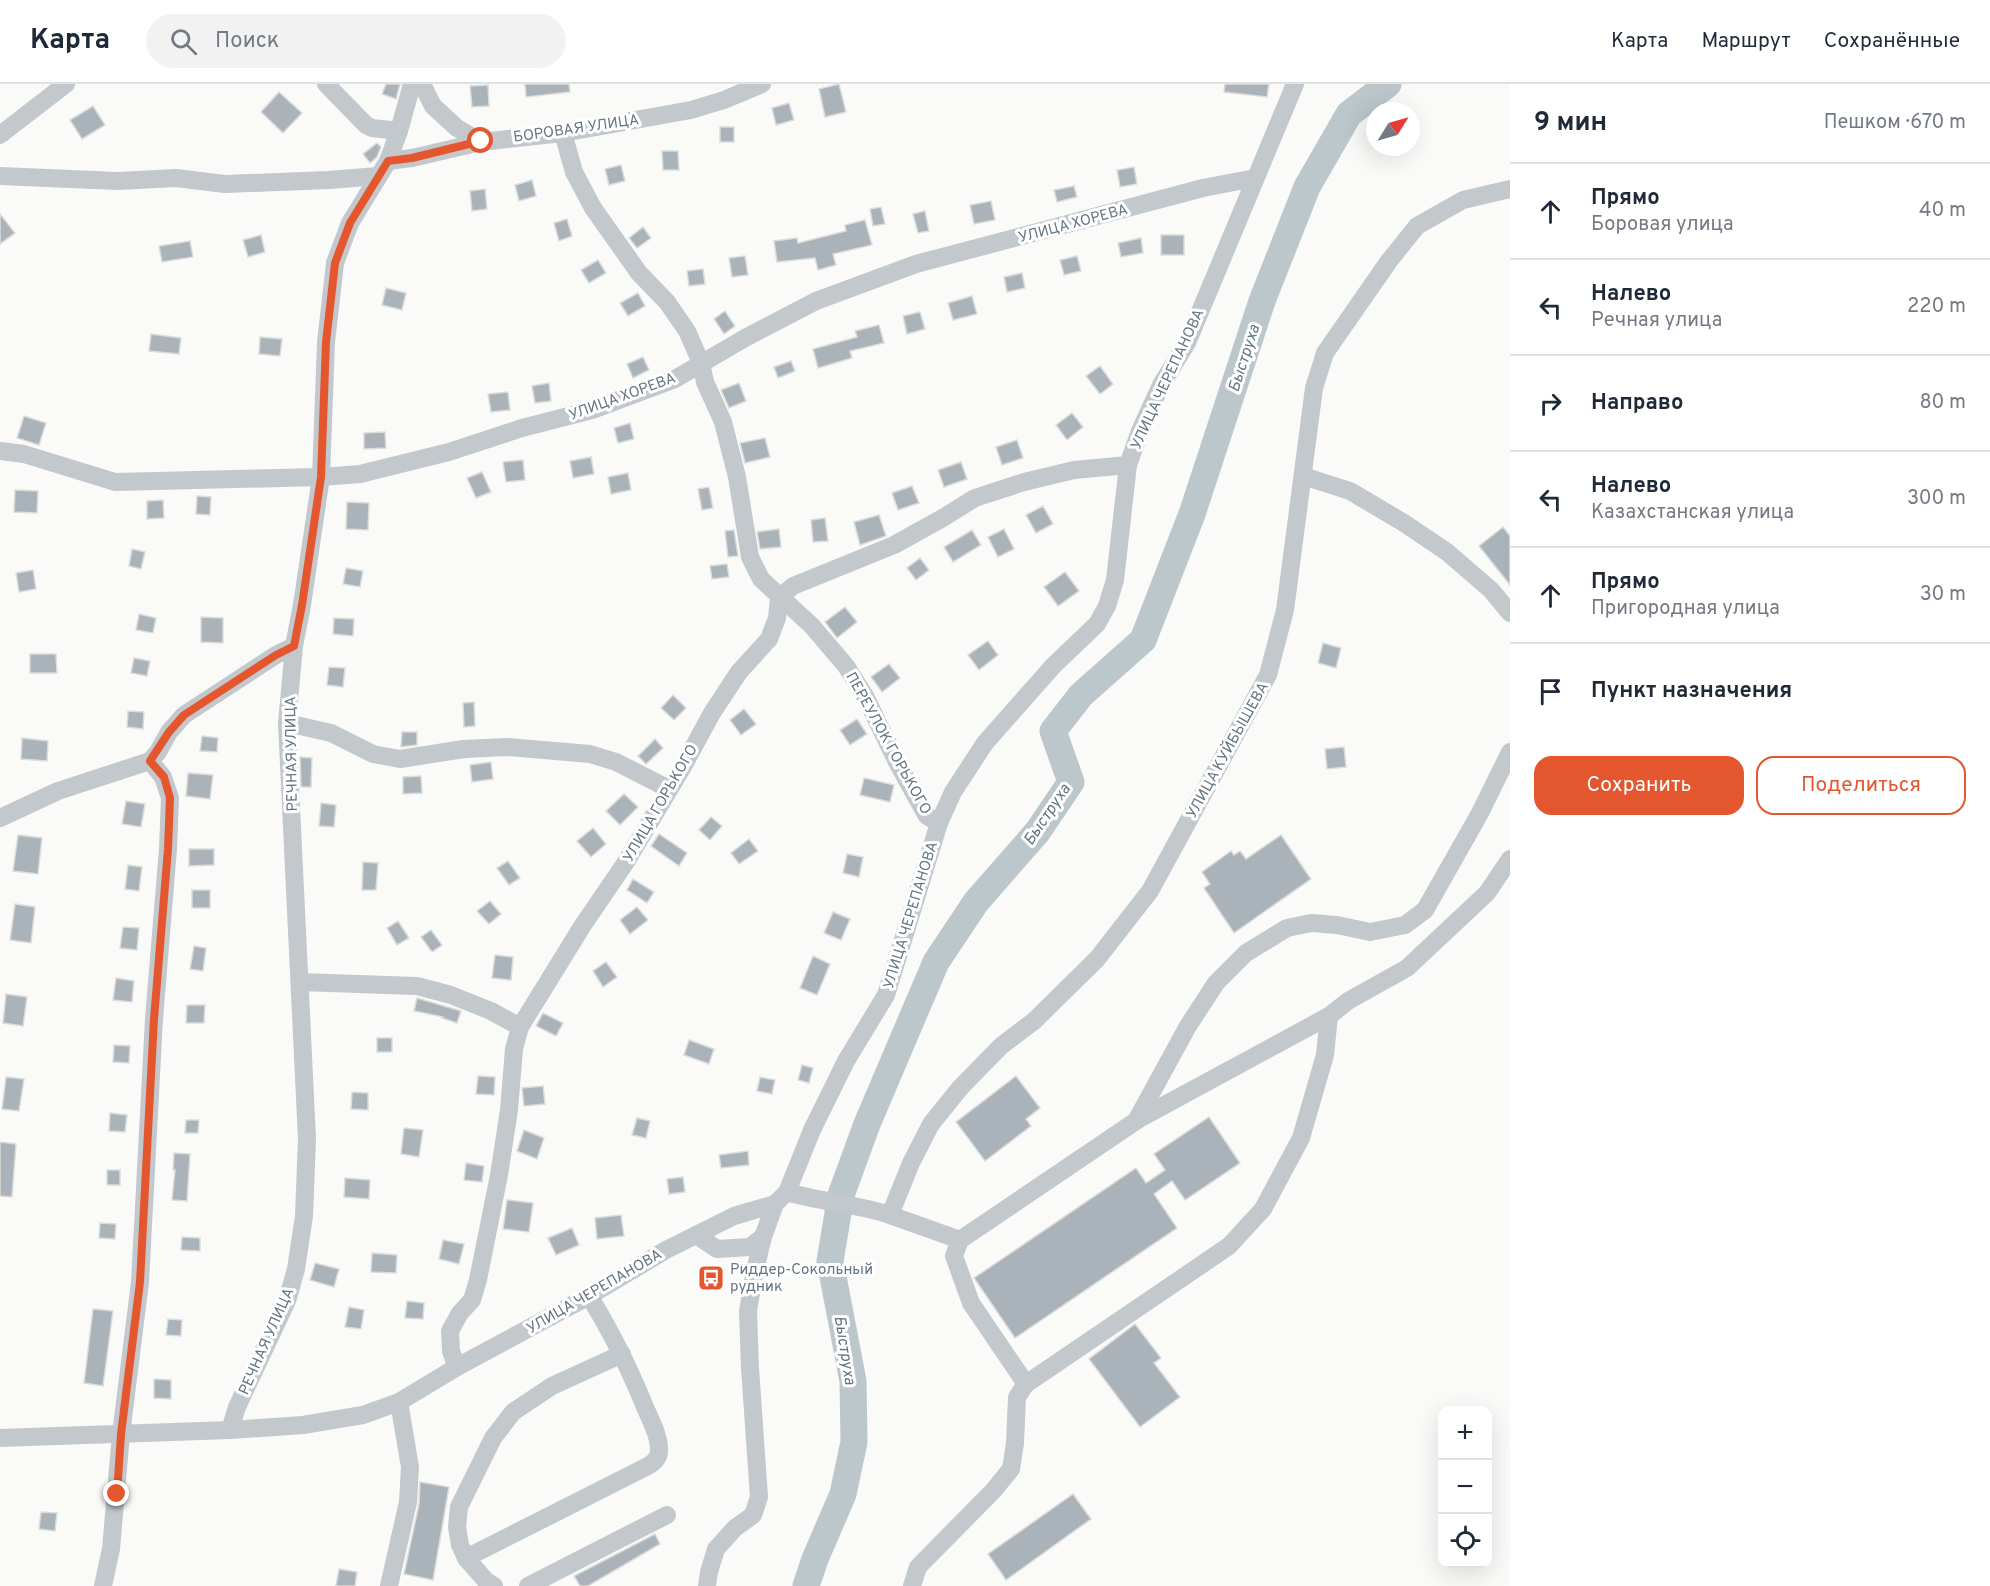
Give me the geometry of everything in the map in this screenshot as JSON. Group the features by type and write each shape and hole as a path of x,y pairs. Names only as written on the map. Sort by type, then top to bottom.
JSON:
{"street":[{"path":"0,135 66,84"},
{"path":"326,84 366,125 372,128 399,131"},
{"name":"РЕЧНАЯ УЛИЦА","path":"230,1430 237,1407 287,1301 296,1269 304,1216 307,1139 287,723 294,646 321,477 326,342 335,263 350,223 383,168 399,131 412,84"},
{"path":"422,84 433,106 457,128 481,141"},
{"name":"БОРОВАЯ УЛИЦА","path":"0,176 118,181 176,178 225,184 329,180 481,141 563,133 691,110 724,100 762,84"},
{"name":"УЛИЦА ЧЕРЕПАНОВА","path":"0,1438 230,1430 303,1425 363,1415 399,1402 589,1296 666,1250 735,1216 781,1198 846,1061 886,995 939,823 953,792 985,743 1053,666 1097,624 1107,606 1115,580 1128,465 1140,430 1161,385 1187,343 1295,84"},
{"name":"ПЕРЕУЛОК ГОРЬКОГО","path":"563,133 574,172 593,208 639,273 668,302 687,331 701,363 705,382 723,422 737,477 750,557 761,579 812,626 846,666 865,696 898,764 927,816 939,823"},
{"name":"УЛИЦА ХОРЕВА","path":"0,451 24,454 115,482 360,474 449,452 522,428 592,410 675,379 816,301 916,264 1203,188 1255,178"},
{"name":"УЛИЦА КУЙБЫШЕВА","path":"882,1213 931,1124 960,1088 1001,1046 1034,1021 1097,959 1150,891 1268,675 1285,610 1314,388 1325,353 1389,261 1417,226 1463,200 1510,189"},
{"path":"779,598 793,586 894,545 975,498 1024,482 1074,470 1128,465"},
{"path":"1303,476 1350,491 1430,540 1491,590 1510,613"},
{"name":"УЛИЦА ГОРЬКОГО","path":"457,1368 451,1351 450,1331 460,1313 472,1300 478,1280 499,1175 509,1110 514,1049 520,1027 570,945 626,862 712,713 739,672 769,639 777,618 779,598"},
{"path":"0,818 58,791 150,761 169,732 184,715 276,655 294,646"},
{"path":"287,723 331,733 373,754 400,759 464,749 507,747 590,754 616,762 669,789"},
{"path":"1136,1121 1188,1026 1216,983 1246,953 1287,928 1311,923 1370,932 1405,925 1425,910 1480,813 1510,752"},
{"path":"103,1586 111,1548 121,1434 140,1282 153,1031 168,849 170,798 164,777 150,761"},
{"path":"1026,1384 971,1303 954,1256 960,1240 1136,1121 1329,1016 1348,1001 1407,968 1487,893 1510,859"},
{"path":"300,982 417,986 451,995 491,1011 520,1027"},
{"path":"912,1586 918,1567 993,1491 1011,1469 1015,1443 1017,1397 1026,1384 1229,1246 1263,1209 1301,1138 1325,1054 1329,1016"},
{"path":"707,1586 716,1549 735,1528 753,1515 759,1497 748,1311 754,1270 763,1237 781,1198 808,1198 882,1213 960,1240"},
{"path":"696,1235 717,1249 750,1247 763,1237"},
{"path":"466,1558 654,1462 659,1453 657,1434 622,1354 589,1296"},
{"path":"494,1586 486,1581 466,1558 460,1545 457,1527 459,1507 493,1438 513,1412 552,1386 622,1354"},
{"path":"389,1586 408,1502 410,1467 399,1402"},
{"path":"528,1586 667,1515"}],"building":[{"path":"386,84 400,84 396,99 382,94"},
{"path":"525,84 569,84 570,92 526,97"},
{"path":"839,84 846,112 825,117 819,89"},
{"path":"1225,84 1269,84 1267,97 1224,92"},
{"path":"488,85 489,106 472,107 470,86"},
{"path":"279,92 302,113 283,133 261,112"},
{"path":"789,103 794,120 776,125 772,108"},
{"path":"93,106 105,125 82,139 70,120"},
{"path":"720,127 734,127 734,142 720,142"},
{"path":"377,143 381,147 377,157 370,163 363,154"},
{"path":"662,151 678,151 679,170 663,170"},
{"path":"621,165 625,181 609,185 605,169"},
{"path":"1134,167 1137,184 1120,187 1117,170"},
{"path":"532,180 536,196 519,201 515,185"},
{"path":"1074,186 1077,197 1057,202 1054,190"},
{"path":"485,189 487,209 472,211 470,191"},
{"path":"991,201 995,220 974,224 970,205"},
{"path":"881,207 885,224 873,226 870,209"},
{"path":"925,211 929,231 918,233 913,214"},
{"path":"0,214 15,233 0,244"},
{"path":"567,219 572,236 559,241 554,223"},
{"path":"865,220 872,245 833,254 836,265 818,270 815,258 777,262 774,241 797,238 798,243 846,231 845,225"},
{"path":"643,227 651,238 637,248 629,238"},
{"path":"261,235 265,252 248,257 243,240"},
{"path":"1161,235 1184,235 1184,255 1161,255"},
{"path":"1141,238 1143,253 1121,257 1118,243"},
{"path":"190,241 193,257 162,262 159,246"},
{"path":"745,256 748,275 732,277 729,258"},
{"path":"1077,256 1081,271 1064,275 1060,260"},
{"path":"598,260 606,273 589,283 581,270"},
{"path":"703,269 705,284 689,286 687,271"},
{"path":"1022,273 1025,288 1007,292 1004,277"},
{"path":"386,288 406,293 402,310 382,305"},
{"path":"638,293 645,306 628,316 620,303"},
{"path":"972,296 977,314 953,320 948,303"},
{"path":"725,311 735,326 724,334 714,319"},
{"path":"920,312 925,329 907,334 903,316"},
{"path":"879,325 884,343 850,351 852,358 818,368 813,349 857,337 855,331"},
{"path":"151,334 181,338 179,354 149,351"},
{"path":"260,337 282,339 280,356 259,354"},
{"path":"643,357 649,370 633,378 627,364"},
{"path":"791,361 795,371 778,378 774,367"},
{"path":"1100,366 1113,384 1100,394 1086,376"},
{"path":"549,383 551,401 535,403 532,386"},
{"path":"739,383 746,401 729,408 721,390"},
{"path":"508,392 510,410 491,412 488,394"},
{"path":"1072,413 1083,427 1067,440 1056,425"},
{"path":"24,416 46,423 39,445 17,438"},
{"path":"630,423 634,439 618,443 614,428"},
{"path":"385,432 386,448 364,449 364,433"},
{"path":"765,438 770,457 745,463 740,443"},
{"path":"1017,440 1023,458 1002,465 996,447"},
{"path":"591,457 594,474 573,478 570,461"},
{"path":"523,460 525,480 506,482 503,462"},
{"path":"961,462 967,479 944,487 938,470"},
{"path":"482,472 491,492 476,498 467,478"},
{"path":"628,473 631,490 611,494 608,477"},
{"path":"912,486 919,503 898,510 892,493"},
{"path":"709,487 713,508 702,510 698,489"},
{"path":"15,490 38,491 37,513 14,512"},
{"path":"197,496 211,497 210,515 196,514"},
{"path":"163,500 164,518 147,519 147,501"},
{"path":"347,502 369,503 368,530 346,529"},
{"path":"1043,506 1053,524 1036,533 1026,515"},
{"path":"879,515 886,536 860,545 854,522"},
{"path":"825,518 828,541 813,542 811,520"},
{"path":"1503,527 1510,536 1510,585 1479,546"},
{"path":"779,529 781,547 760,549 757,532"},
{"path":"1004,529 1014,549 998,557 988,537"},
{"path":"734,530 738,556 728,557 725,531"},
{"path":"972,530 981,545 953,562 944,547"},
{"path":"132,549 145,552 141,569 129,566"},
{"path":"920,558 929,570 916,580 907,568"},
{"path":"727,564 729,577 712,579 710,566"},
{"path":"346,568 363,571 360,587 343,584"},
{"path":"33,570 36,589 19,592 16,573"},
{"path":"1065,572 1079,591 1058,606 1044,587"},
{"path":"845,607 857,622 837,638 825,622"},
{"path":"139,614 156,618 153,633 136,630"},
{"path":"201,617 223,618 223,643 201,642"},
{"path":"334,618 354,619 353,636 333,634"},
{"path":"988,641 998,655 979,670 968,655"},
{"path":"1323,643 1341,648 1336,668 1318,663"},
{"path":"30,654 56,654 57,673 30,673"},
{"path":"134,658 150,661 147,676 131,673"},
{"path":"889,664 900,678 882,692 871,677"},
{"path":"329,667 345,668 343,687 327,685"},
{"path":"673,695 686,708 674,720 661,708"},
{"path":"474,702 475,726 464,727 463,703"},
{"path":"744,709 756,724 741,735 730,720"},
{"path":"128,711 144,712 143,729 127,727"},
{"path":"857,719 867,734 850,745 840,730"},
{"path":"402,732 417,732 417,745 401,747"},
{"path":"202,736 218,738 217,752 200,751"},
{"path":"22,738 48,741 47,761 21,759"},
{"path":"655,739 663,748 646,764 638,756"},
{"path":"1344,747 1346,767 1327,769 1325,749"},
{"path":"300,757 312,758 311,787 301,787"},
{"path":"491,762 493,779 472,782 470,765"},
{"path":"188,773 213,775 210,799 186,796"},
{"path":"421,776 422,793 403,794 403,777"},
{"path":"864,778 894,785 890,802 860,795"},
{"path":"624,794 638,807 620,825 606,811"},
{"path":"126,801 145,804 141,827 122,824"},
{"path":"321,803 336,805 334,827 319,826"},
{"path":"711,817 722,826 710,840 699,830"},
{"path":"593,828 606,844 591,857 577,841"},
{"path":"659,834 687,853 679,866 651,846"},
{"path":"18,835 42,838 38,874 13,871"},
{"path":"1281,835 1311,879 1234,933 1204,888 1210,884 1202,872 1231,851 1234,855 1240,851 1246,859"},
{"path":"749,839 758,851 739,864 731,853"},
{"path":"189,849 214,849 214,865 189,866"},
{"path":"847,854 863,857 859,877 843,873"},
{"path":"508,861 520,878 509,885 497,868"},
{"path":"363,862 378,863 376,890 362,890"},
{"path":"128,865 142,867 139,891 125,889"},
{"path":"633,879 654,892 647,903 627,890"},
{"path":"192,890 210,890 210,908 192,908"},
{"path":"490,901 501,914 489,924 477,911"},
{"path":"15,904 35,907 31,943 10,940"},
{"path":"637,907 648,920 630,934 620,920"},
{"path":"833,912 850,919 841,940 824,933"},
{"path":"398,921 409,938 397,945 387,928"},
{"path":"123,927 139,928 137,950 120,948"},
{"path":"431,930 442,945 432,952 421,937"},
{"path":"194,946 206,948 203,971 190,969"},
{"path":"495,955 513,957 511,980 492,978"},
{"path":"813,956 830,964 817,995 800,988"},
{"path":"606,962 617,977 603,987 593,971"},
{"path":"116,978 134,981 132,1002 113,1000"},
{"path":"6,994 27,997 23,1026 3,1023"},
{"path":"417,998 461,1011 457,1023 443,1017 414,1011"},
{"path":"187,1005 205,1005 204,1023 186,1023"},
{"path":"543,1013 563,1023 556,1036 536,1026"},
{"path":"377,1038 392,1038 392,1052 377,1052"},
{"path":"689,1040 714,1049 709,1064 684,1055"},
{"path":"114,1045 130,1046 129,1063 113,1062"},
{"path":"802,1065 813,1068 809,1083 798,1080"},
{"path":"478,1076 495,1077 494,1095 476,1094"},
{"path":"1016,1076 1040,1108 1026,1119 1031,1126 985,1161 956,1122"},
{"path":"6,1077 24,1079 19,1111 2,1109"},
{"path":"760,1077 775,1080 772,1094 757,1091"},
{"path":"543,1086 545,1104 524,1106 522,1088"},
{"path":"352,1092 368,1093 368,1110 351,1109"},
{"path":"110,1113 127,1115 125,1132 109,1131"},
{"path":"1209,1117 1240,1163 1185,1200 1172,1181 1154,1194 1177,1228 1015,1338 974,1278 1136,1168 1146,1183 1165,1170 1154,1154"},
{"path":"637,1118 650,1121 646,1138 632,1135"},
{"path":"186,1120 199,1120 198,1133 185,1133"},
{"path":"404,1128 423,1130 419,1157 401,1154"},
{"path":"524,1130 544,1138 537,1159 517,1151"},
{"path":"0,1142 16,1144 12,1197 0,1196"},
{"path":"748,1151 749,1165 721,1168 719,1155"},
{"path":"174,1153 190,1154 187,1201 172,1200"},
{"path":"466,1163 484,1166 482,1182 464,1180"},
{"path":"107,1170 120,1170 120,1185 107,1185"},
{"path":"683,1177 685,1192 669,1194 667,1179"},
{"path":"345,1178 370,1180 369,1199 344,1197"},
{"path":"507,1200 533,1203 529,1232 503,1229"},
{"path":"621,1215 624,1236 597,1239 595,1218"},
{"path":"100,1223 116,1224 115,1239 99,1238"},
{"path":"572,1228 579,1245 556,1255 548,1238"},
{"path":"182,1237 200,1238 200,1251 181,1250"},
{"path":"443,1240 464,1244 459,1264 439,1259"},
{"path":"372,1253 397,1255 396,1273 371,1272"},
{"path":"315,1263 339,1269 334,1287 310,1280"},
{"path":"407,1301 424,1303 423,1319 405,1318"},
{"path":"349,1307 364,1310 361,1329 345,1327"},
{"path":"93,1309 113,1311 103,1386 84,1383"},
{"path":"168,1319 182,1320 181,1336 166,1335"},
{"path":"1135,1324 1161,1358 1154,1363 1180,1397 1140,1427 1089,1359"},
{"path":"154,1379 171,1380 171,1399 154,1398"},
{"path":"420,1482 449,1487 433,1580 404,1574 419,1504"},
{"path":"1073,1494 1091,1519 1006,1580 988,1554"},
{"path":"41,1512 57,1513 55,1531 39,1529"},
{"path":"655,1534 660,1544 588,1586 580,1586 574,1576"},
{"path":"339,1569 357,1572 355,1586 336,1586"}],"waterway":[{"name":"Быструха","path":"806,1586 843,1494 854,1442 853,1381 830,1261 841,1195 867,1124 936,962 976,902 1038,831 1071,782 1053,731 1081,695 1143,640 1192,514 1262,301 1307,187 1349,114 1388,84"}],"place":[{"name":"Риддер-Сокольный рудник","path":"711,1278"}],"route":[{"path":"117,1494 121,1434 140,1282 154,1019 168,849 170,798 164,777 150,761 169,732 184,715 276,655 294,646 321,477 326,342 335,263 350,223 388,161 412,158 481,141"}]}
